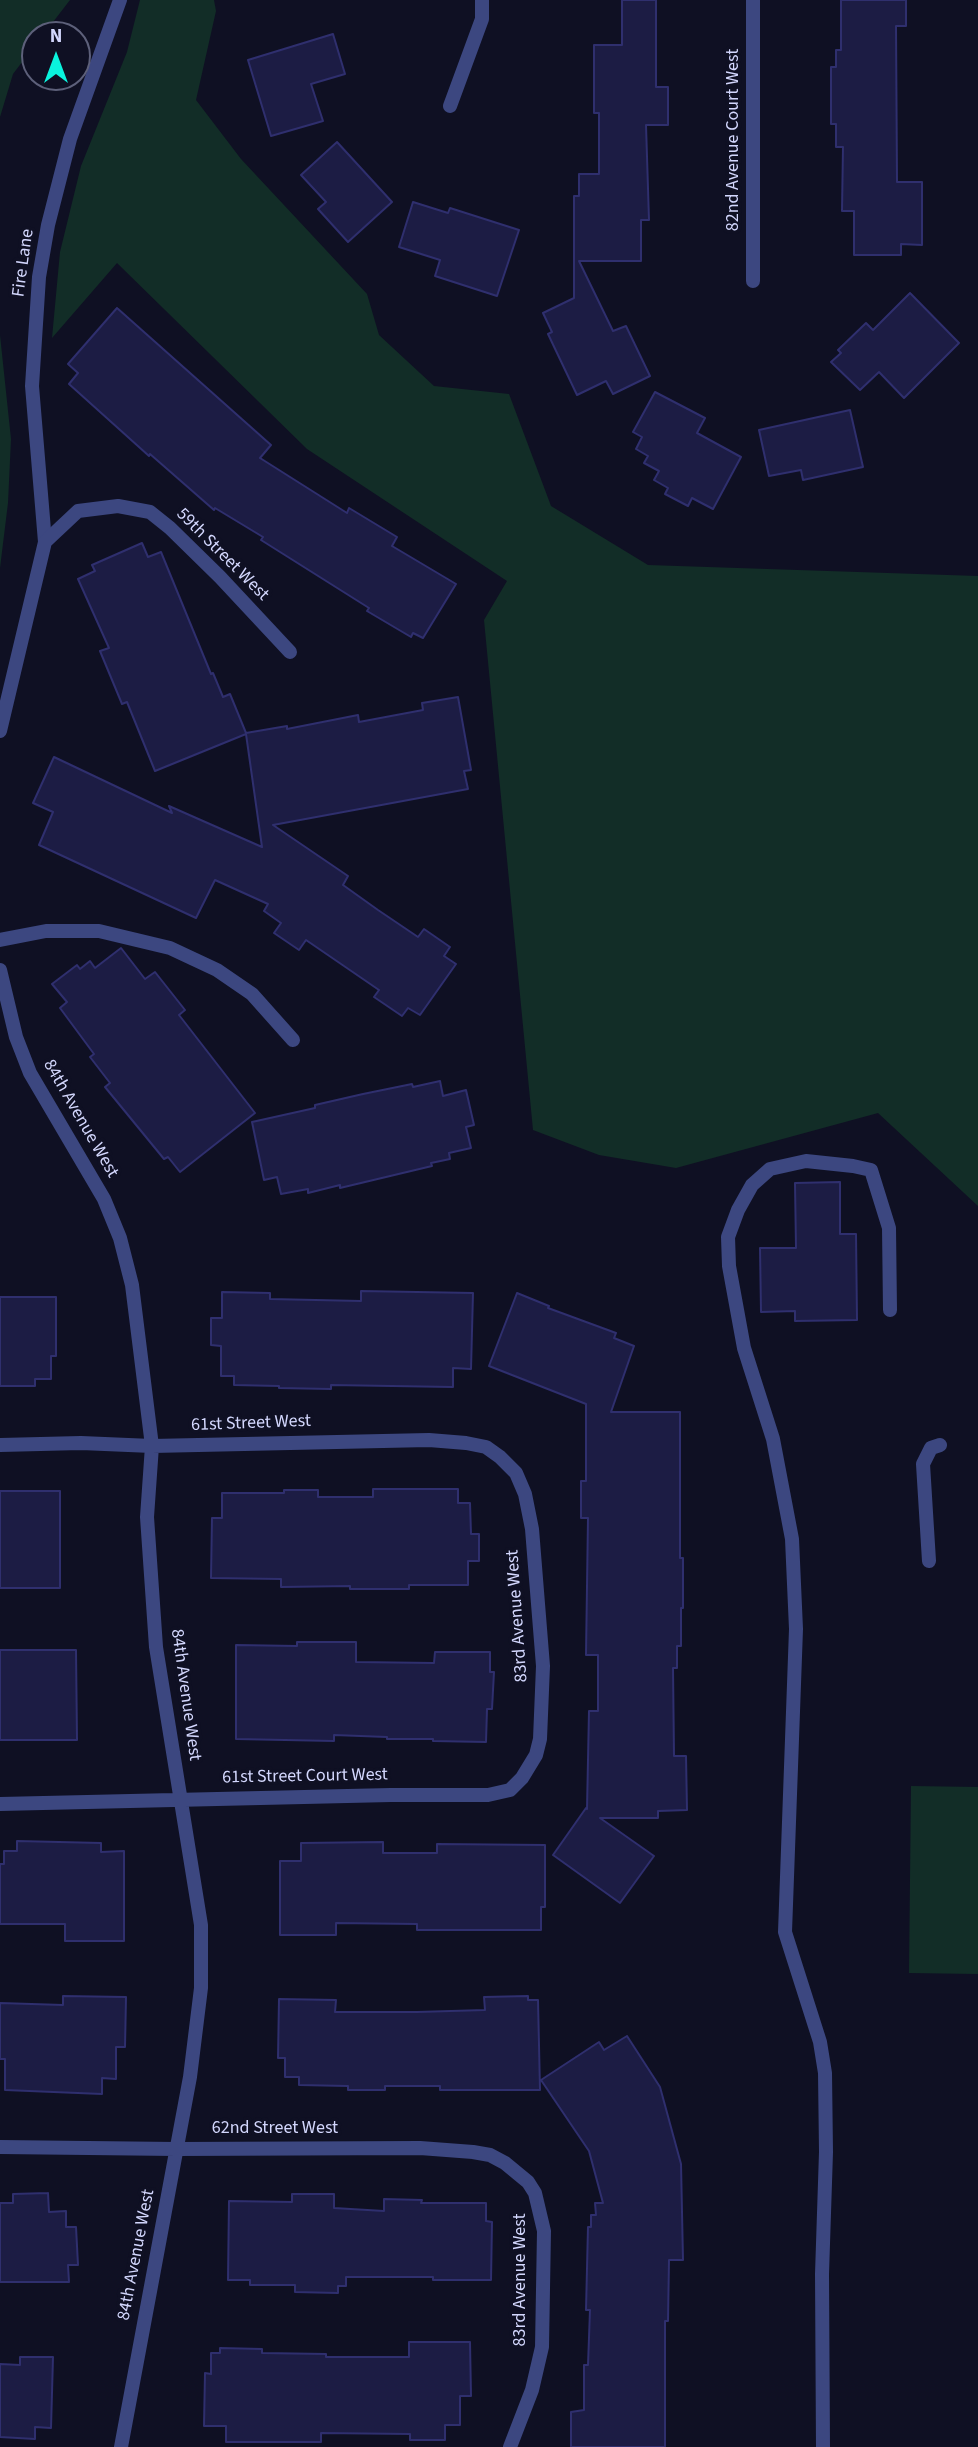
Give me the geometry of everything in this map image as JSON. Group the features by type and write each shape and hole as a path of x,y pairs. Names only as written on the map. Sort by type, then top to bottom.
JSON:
{"street":[{"name":"Fire Lane","path":"45,542 32,386 39,277 48,225 70,139 120,0"},
{"path":"450,106 482,19 482,0"},
{"name":"82nd Avenue Court West","path":"753,0 753,281"},
{"name":"59th Street West","path":"45,542 78,511 118,506 150,512 220,576 290,652"},
{"path":"0,731 45,542"},
{"path":"0,940 47,931 99,931 170,948 217,970 252,994 293,1040"},
{"name":"84th Avenue West","path":"0,971 16,1037 30,1073 104,1199 120,1238 132,1285 152,1446 147,1517 156,1647 197,1887 201,1925 202,1961 193,2053 121,2447"},
{"path":"823,2447 825,2073 820,2042 785,1932 796,1629 792,1539 773,1438 744,1348 729,1266 728,1237 738,1210 752,1185 770,1169 806,1161 871,1170 889,1228 890,1310"},
{"name":"61st Street West","path":"0,1445 81,1443 152,1446 429,1440 486,1447 500,1457"},
{"path":"929,1561 923,1464 931,1448 940,1445"},
{"name":"83rd Avenue West","path":"500,1457 516,1473 526,1494 532,1529 543,1667 540,1738 536,1755 522,1779"},
{"name":"61st Street Court West","path":"0,1804 488,1795 510,1790 522,1779"},
{"name":"62nd Street West","path":"0,2147 420,2148 472,2151 490,2155 505,2163 528,2182 536,2193"},
{"name":"83rd Avenue West","path":"510,2447 532,2390 542,2347 544,2231 536,2193"}],"green space":[{"path":"0,0 70,0 54,21 21,21 21,63 13,74 0,117"},
{"path":"140,0 214,0 216,11 196,100 241,159 367,294 379,335 434,386 509,394 551,506 648,565 978,576 978,1206 878,1113 676,1168 599,1155 533,1130 484,620 507,581 307,449 117,263 52,338 60,252 81,166 127,52"},
{"path":"0,335 11,439 8,503 0,568"},
{"path":"911,1786 978,1787 978,1974 909,1973"}],"building":[{"path":"622,0 656,0 656,87 668,87 668,125 646,125 649,220 641,220 641,261 579,261 613,331 626,326 650,376 613,394 606,381 577,395 548,334 552,332 543,313 574,298 574,196 579,196 579,174 599,174 599,113 594,113 594,45 622,45"},
{"path":"841,0 906,0 906,26 896,26 897,182 922,182 922,245 901,244 901,255 854,255 854,211 842,211 843,147 836,147 836,124 831,124 831,67 836,67 836,50 841,50"},
{"path":"333,34 345,74 311,84 323,121 271,136 248,60"},
{"path":"337,142 392,202 348,242 318,209 326,202 301,175"},
{"path":"413,202 448,213 450,208 519,230 497,296 435,276 440,260 399,247"},
{"path":"910,293 959,343 904,398 879,372 860,390 831,362 841,353 838,350 866,323 873,330"},
{"path":"117,308 271,445 260,458 347,513 349,508 397,537 392,546 456,584 423,638 413,633 411,637 367,611 369,608 261,540 263,537 215,508 214,510 69,384 78,373 68,364"},
{"path":"655,392 705,418 697,433 741,457 713,509 692,498 688,506 665,494 668,488 654,480 659,471 644,463 648,456 636,449 642,437 633,432"},
{"path":"850,410 863,467 803,480 801,470 769,476 759,430"},
{"path":"142,543 148,557 161,552 211,674 213,673 223,697 230,694 246,733 287,726 287,729 358,715 359,722 423,710 422,703 458,697 471,770 464,771 468,789 273,825 348,876 343,885 378,910 418,937 424,929 450,947 444,956 456,964 420,1015 408,1008 402,1016 374,997 379,990 306,940 299,950 274,933 281,923 264,911 268,904 215,880 196,918 39,845 53,812 33,803 54,757 172,813 169,806 262,847 246,734 155,771 127,702 122,704 100,651 109,648 78,579 95,571 92,565"},
{"path":"121,948 145,979 155,972 185,1010 179,1015 255,1113 180,1172 168,1157 164,1159 105,1087 110,1083 90,1057 94,1054 60,1008 67,1002 52,984 77,965 80,969 90,961 95,968"},
{"path":"440,1081 443,1096 466,1090 474,1125 466,1127 471,1148 449,1153 450,1159 431,1163 432,1166 308,1193 308,1189 281,1194 277,1177 264,1180 252,1122 363,1094"},
{"path":"840,1182 840,1234 856,1234 857,1320 795,1321 795,1311 761,1312 760,1248 796,1248 795,1183"},
{"path":"361,1291 473,1293 471,1369 453,1368 453,1387 331,1385 331,1389 279,1388 234,1385 234,1376 221,1376 221,1346 211,1345 211,1318 222,1318 222,1292 270,1293 270,1299 361,1301"},
{"path":"517,1293 549,1306 548,1308 616,1333 614,1338 634,1346 611,1412 680,1412 680,1558 683,1558 683,1608 681,1646 677,1646 677,1668 673,1668 674,1756 686,1756 687,1810 658,1811 658,1818 600,1818 654,1856 620,1903 553,1855 587,1809 589,1711 598,1711 598,1655 586,1655 588,1518 581,1518 581,1481 586,1481 586,1404 489,1366"},
{"path":"0,1297 56,1297 56,1356 51,1356 51,1379 35,1379 35,1386 0,1386"},
{"path":"373,1489 458,1489 458,1503 470,1503 471,1534 479,1534 479,1561 468,1561 468,1585 350,1589 350,1586 281,1587 281,1579 211,1578 212,1518 222,1518 222,1493 318,1490 318,1497 373,1497"},
{"path":"0,1491 60,1491 60,1588 0,1588"},
{"path":"297,1642 356,1642 356,1662 434,1663 435,1652 490,1652 490,1672 494,1672 492,1709 487,1709 486,1742 334,1735 334,1741 236,1739 236,1645 297,1646"},
{"path":"0,1650 76,1650 77,1740 0,1740"},
{"path":"17,1841 101,1843 101,1852 124,1851 124,1941 65,1941 65,1924 0,1924 0,1864 4,1864 4,1851 17,1851"},
{"path":"383,1842 383,1853 437,1853 437,1844 545,1845 545,1907 541,1907 541,1930 417,1930 417,1924 336,1923 336,1935 280,1935 280,1861 301,1861 301,1843"},
{"path":"63,1996 126,1997 125,2047 116,2047 116,2079 102,2078 102,2094 5,2090 5,2059 0,2059 0,2003 63,2005"},
{"path":"528,1996 528,2000 538,2000 540,2090 440,2090 440,2086 385,2086 385,2090 348,2090 348,2086 299,2085 299,2077 285,2077 285,2058 278,2058 279,1999 336,2000 335,2012 417,2012 485,2010 484,1997"},
{"path":"627,2036 660,2087 681,2164 683,2260 669,2260 668,2321 665,2321 665,2447 571,2447 571,2412 584,2410 584,2365 588,2365 588,2227 591,2227 591,2215 596,2215 595,2203 603,2203 589,2151 541,2080 599,2042 604,2050"},
{"path":"48,2193 49,2212 66,2211 66,2227 76,2227 78,2265 68,2265 69,2282 0,2282 0,2203 13,2203 13,2194"},
{"path":"292,2194 334,2194 334,2208 384,2211 384,2199 422,2200 421,2203 486,2203 486,2221 492,2222 491,2280 346,2277 346,2286 338,2286 338,2293 295,2292 295,2285 250,2285 250,2280 228,2280 229,2201 292,2202"},
{"path":"409,2342 470,2342 471,2396 460,2396 460,2425 445,2425 445,2440 410,2440 410,2434 321,2433 321,2442 226,2442 226,2426 204,2426 205,2373 211,2374 211,2353 220,2353 220,2348 262,2349 262,2353 326,2354 326,2357 409,2357"},
{"path":"20,2357 53,2357 51,2428 35,2427 35,2439 0,2437 0,2364 20,2365"}]}
